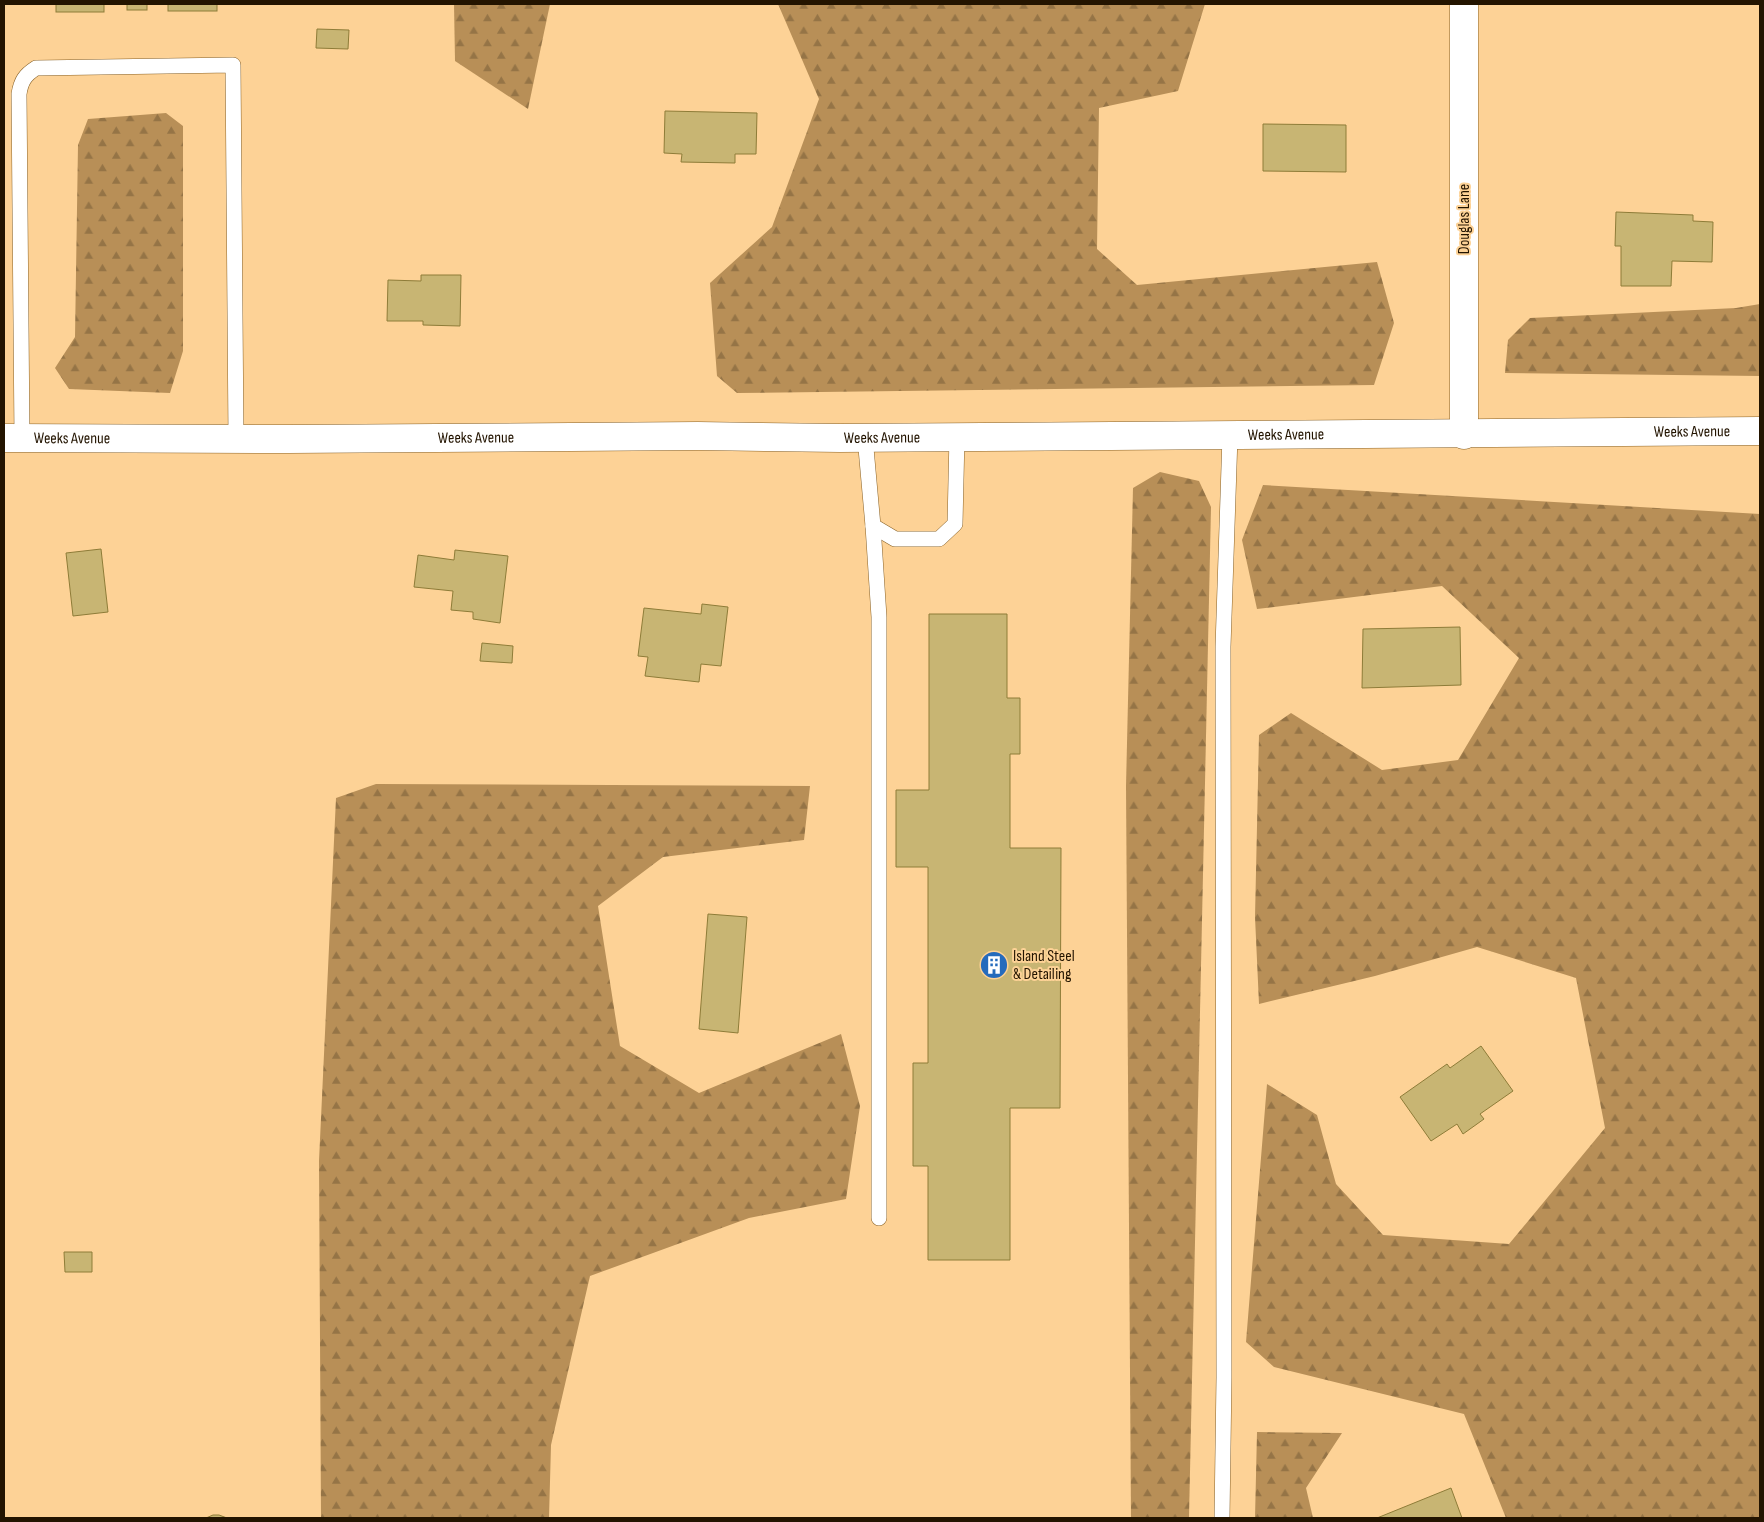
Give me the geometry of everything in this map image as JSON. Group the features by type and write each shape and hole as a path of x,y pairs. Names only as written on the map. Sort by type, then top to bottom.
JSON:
{"street":[{"name":"Douglas Lane","path":"1464,4 1464,435"},
{"name":"Weeks Avenue","path":"13,438 1230,436 1760,431"}],"lane":[{"path":"13,438 19,104 21,83 27,74 36,68 233,65 236,438"},
{"path":"873,526 895,539 939,539 956,524 958,436"},
{"path":"1222,1518 1224,1377 1223,647 1230,436"},
{"path":"865,437 879,617 879,1218"}],"green space":[{"path":"454,4 550,4 528,109 455,61"},
{"path":"778,4 1205,4 1178,91 1099,108 1097,249 1137,285 1377,262 1394,323 1374,385 737,393 717,376 710,283 772,227 819,99"},
{"path":"166,113 183,126 183,351 170,393 69,389 55,368 75,337 78,145 88,119"},
{"path":"1760,304 1760,376 1505,373 1508,340 1530,318 1736,308"},
{"path":"1160,472 1199,481 1211,507 1189,1518 1131,1518 1126,786 1133,488"},
{"path":"1263,485 1760,514 1760,1518 1506,1518 1464,1414 1274,1367 1246,1342 1267,1084 1317,1115 1336,1184 1383,1235 1509,1244 1605,1128 1576,978 1477,947 1375,976 1259,1004 1255,917 1259,735 1291,713 1382,770 1458,760 1519,658 1442,586 1257,609 1242,540"},
{"path":"376,784 810,786 804,840 663,857 598,906 620,1046 699,1093 841,1034 860,1106 846,1199 749,1218 590,1276 551,1445 549,1518 321,1518 319,1161 336,798"},
{"path":"1257,1432 1342,1433 1306,1488 1313,1518 1255,1518"}],"building":[{"path":"56,4 104,4 104,12 56,12"},
{"path":"127,4 147,4 147,10 127,10"},
{"path":"168,4 217,4 217,11 168,11"},
{"path":"317,29 349,30 348,49 316,48"},
{"path":"665,111 757,113 756,154 735,154 735,163 681,162 682,154 664,153"},
{"path":"1263,124 1346,125 1346,172 1263,171"},
{"path":"1616,212 1693,215 1693,221 1713,222 1712,262 1672,261 1671,286 1621,286 1621,246 1615,246"},
{"path":"421,275 461,275 460,326 423,325 423,321 387,321 388,280 421,281"},
{"path":"101,549 108,612 73,616 66,553"},
{"path":"455,550 508,556 500,623 473,619 473,612 451,610 453,591 414,587 418,555 454,560"},
{"path":"702,604 728,607 721,666 701,664 699,682 645,676 648,657 638,656 644,608 701,614"},
{"name":"Island Steel & Detailing","path":"929,614 1007,614 1007,698 1020,698 1020,754 1010,754 1010,848 1061,848 1060,1108 1010,1108 1010,1260 928,1260 928,1166 913,1166 913,1063 928,1063 928,867 896,867 896,790 929,790"},
{"path":"1460,627 1461,685 1362,688 1363,629"},
{"path":"482,643 513,646 512,663 480,661"},
{"path":"708,914 747,917 738,1033 699,1029"},
{"path":"1481,1046 1513,1091 1480,1114 1484,1119 1463,1134 1457,1124 1431,1141 1400,1097 1447,1064 1450,1068"},
{"path":"64,1252 92,1252 92,1272 65,1272"},
{"path":"1451,1488 1462,1518 1377,1518"},
{"path":"219,1515 227,1518 206,1518"}],"place":[{"name":"Island Steel & Detailing","path":"994,965"}]}
